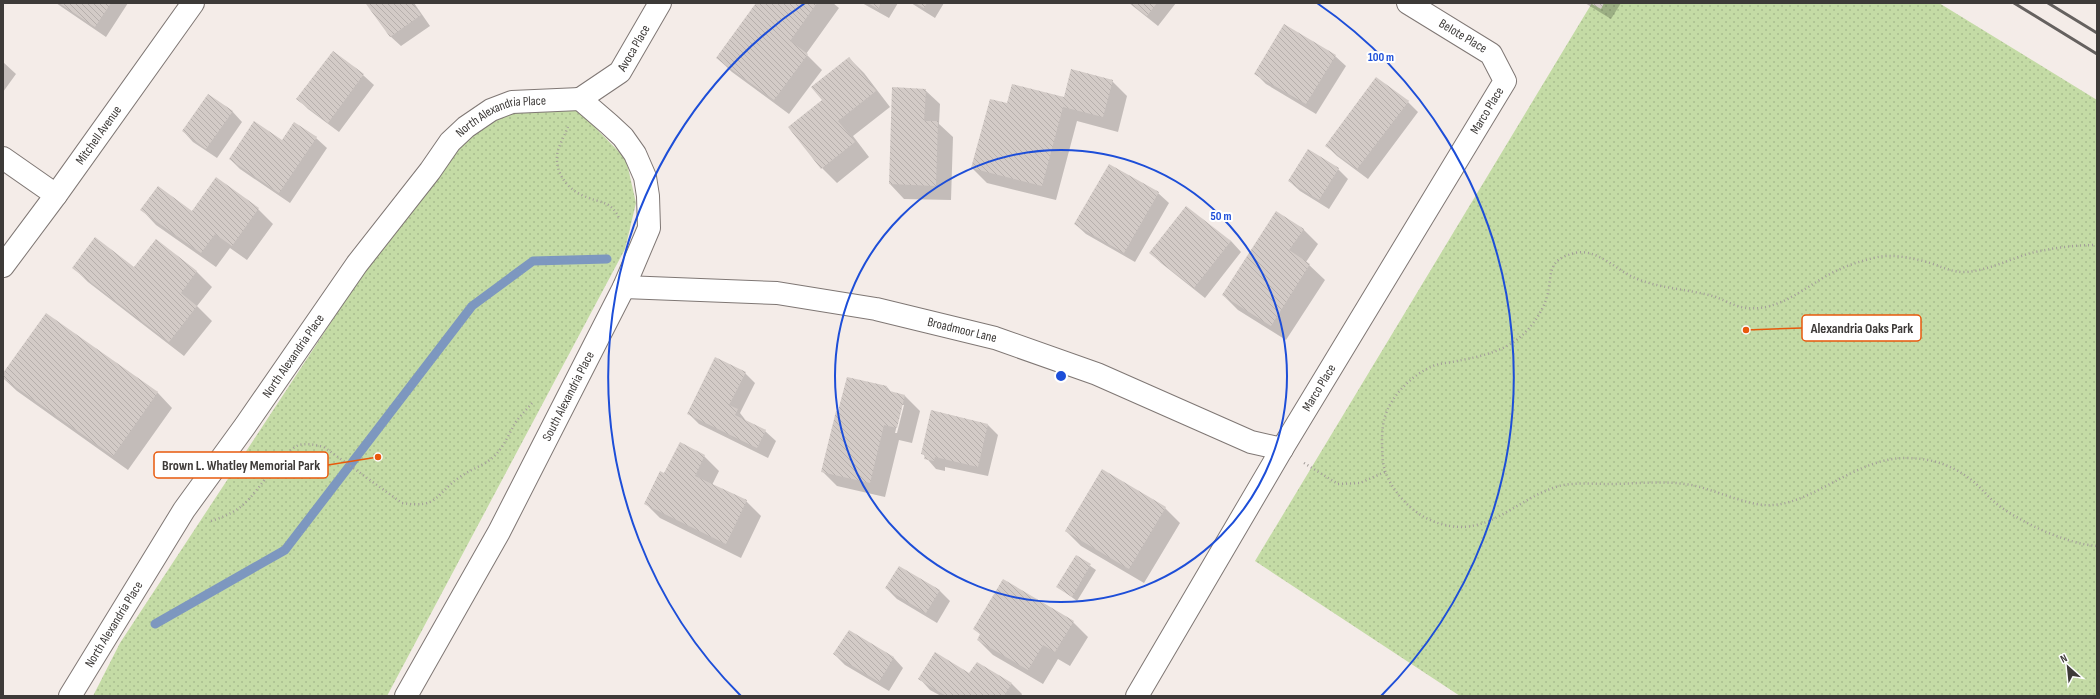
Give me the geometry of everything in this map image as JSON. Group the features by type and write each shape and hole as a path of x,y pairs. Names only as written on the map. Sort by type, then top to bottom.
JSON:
{"street":[{"name":"Mitchell Avenue","path":"3,266 56,195 193,3"},
{"name":"Avoca Place","path":"580,99 620,72 660,3"},
{"name":"Belote Place","path":"1408,3 1491,54 1504,81"},
{"name":"Marco Place","path":"1136,696 1282,449 1504,81"},
{"name":"South Alexandria Place","path":"406,696 499,532 624,287 649,228 648,196 645,177 635,154 623,137 580,99"},
{"name":"North Alexandria Place","path":"70,696 184,510 245,426 357,264 430,171 450,142 466,127 491,110 512,102 580,99"},
{"path":"3,158 56,195"},
{"name":"Broadmoor Lane","path":"624,287 777,293 876,309 906,316 995,338 1097,374 1251,442 1282,449"}],"path":[{"path":"580,99 558,150 558,166 563,181 584,196 604,202 616,209 623,224"},
{"path":"2097,245 2061,248 2033,253 1983,269 1964,272 1947,270 1928,262 1914,259 1884,256 1862,261 1837,270 1788,298 1764,308 1743,308 1718,298 1636,278 1603,258 1582,252 1567,255 1554,263 1549,274 1547,297 1537,319 1517,340 1494,352 1433,366 1411,379 1396,396 1384,418 1382,446 1384,472 1406,504 1428,519 1457,527 1486,524 1542,491 1565,484 1638,484 1654,481 1695,486 1764,505 1787,502 1876,461 1902,458 1928,460 1953,467 1976,484 1995,503 2018,518 2044,530 2086,545 2097,546"},
{"path":"208,522 233,512 244,504 289,452 298,446 310,444 324,447 355,471 402,503 415,505 428,503 442,495 459,477 483,465 498,452 517,421 535,401"},
{"path":"1282,449 1338,484 1360,483 1384,472"}],"green space":[{"path":"1592,3 1939,3 2097,100 2097,696 1460,696 1255,561"},
{"path":"577,109 626,159 636,203 625,249 387,696 93,696 120,643 364,272 455,148 473,132 512,112"}],"building":[{"path":"59,3 111,3 95,27"},
{"path":"412,3 421,15 390,37 366,4"},
{"path":"756,3 817,3 790,41 808,54 774,100 716,58"},
{"path":"868,3 881,3 878,9"},
{"path":"915,3 927,3 924,8"},
{"path":"1130,3 1157,3 1147,16"},
{"path":"1590,3 1604,3 1601,9"},
{"path":"1284,24 1336,55 1306,104 1254,74"},
{"path":"333,51 364,74 328,123 296,99"},
{"path":"849,57 876,91 838,121 855,142 821,169 788,127 822,100 811,87"},
{"path":"1071,69 1113,80 1103,117 1063,107 1042,186 971,168 990,99 1007,103 1012,84 1064,97"},
{"path":"1376,77 1409,101 1357,169 1325,146"},
{"path":"892,87 926,89 924,121 938,121 936,186 889,184"},
{"path":"208,94 233,111 206,149 182,131"},
{"path":"254,121 282,140 294,122 317,137 279,193 229,159"},
{"path":"1308,149 1339,168 1319,200 1288,181"},
{"path":"1109,164 1159,192 1124,253 1074,224"},
{"path":"216,177 259,208 232,246 215,234 201,253 140,210 158,186 192,211"},
{"path":"1186,206 1231,241 1194,288 1149,253"},
{"path":"1276,211 1304,229 1289,250 1310,264 1271,326 1222,295"},
{"path":"95,237 134,267 156,239 197,271 181,293 197,306 169,342 72,268"},
{"path":"46,313 158,392 113,456 3,378 3,373"},
{"path":"715,357 746,372 729,405 738,409 735,415 766,430 757,448 687,414"},
{"path":"847,377 887,386 886,390 905,395 897,428 884,425 870,483 821,472 836,411 838,411"},
{"path":"931,410 988,424 978,467 935,457 934,461 924,459 925,455 921,454"},
{"path":"680,442 705,455 695,476 747,500 726,544 644,504 660,471 664,473"},
{"path":"1102,469 1166,507 1129,569 1065,531"},
{"path":"1076,555 1091,564 1072,597 1056,587"},
{"path":"899,566 940,590 926,613 885,588"},
{"path":"1003,579 1074,621 1055,652 1043,645 1028,670 977,640 980,634 973,629"},
{"path":"849,630 894,657 879,682 833,654"},
{"path":"935,652 969,673 977,662 1012,683 1004,696 946,696 918,679"}],"waterway":[{"path":"155,624 285,550 472,306 533,261 607,259"}],"railway":[{"path":"2014,3 2097,54"},
{"path":"2048,3 2097,33"}],"place":[{"name":"Alexandria Oaks Park","path":"1746,330"},
{"name":"Brown L. Whatley Memorial Park","path":"378,457"}]}
